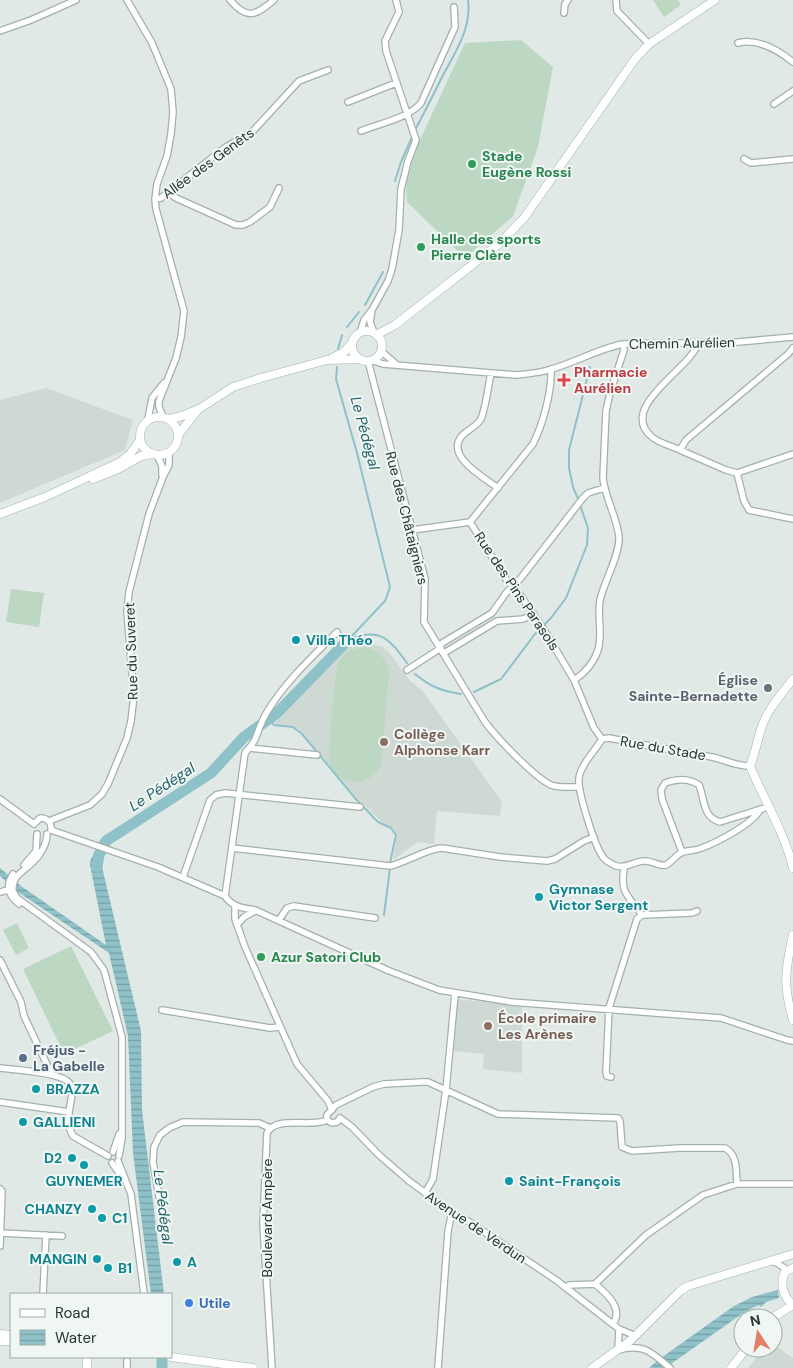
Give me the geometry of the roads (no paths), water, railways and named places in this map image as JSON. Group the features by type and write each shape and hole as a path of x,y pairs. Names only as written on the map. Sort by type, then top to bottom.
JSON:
{"main road":[{"path":"381,342 395,325 512,232 524,218 635,59 649,44 715,0"},
{"path":"375,334 395,325"},
{"path":"0,514 45,497 120,462 132,453 140,440 141,428 148,419 153,417 182,416 199,409 233,387 327,360 344,352 360,333 370,332 375,334 381,342 381,351 376,358 366,360 327,360"},
{"path":"352,344 354,353 366,360"},
{"path":"178,435 199,409"},
{"path":"45,497 53,496 118,469 141,456 169,452 176,445 178,435 176,426 166,418"},
{"path":"140,440 144,449 155,455"},
{"path":"793,680 777,700 765,720 750,766 781,831 793,868"},
{"path":"793,935 785,969 786,999 793,1020"},
{"path":"592,1368 636,1336 680,1290 793,1254"},
{"path":"790,1269 782,1275 786,1299 793,1305"},
{"path":"172,1357 253,1368"},
{"path":"731,1368 739,1358"}],"street":[{"path":"0,31 76,0"},
{"path":"127,0 152,43 171,89 173,112 171,134 167,156 156,184 155,199 156,209 184,311 176,358 159,401 159,407 166,418"},
{"path":"230,0 241,12 246,14 255,14 274,0"},
{"path":"360,333 364,320 372,310 392,270 400,230 401,189 416,140 411,120 386,51 385,41 399,12 396,0"},
{"path":"564,13 565,4 568,0"},
{"path":"616,0 618,11 649,44"},
{"path":"361,131 408,114 421,103 455,27 454,7"},
{"path":"738,43 745,41 759,43 793,62"},
{"name":"Allée des Genêts","path":"155,199 169,193 226,147 254,131 299,81 328,70"},
{"path":"348,102 396,83"},
{"path":"774,104 793,91"},
{"path":"744,159 751,163 793,160"},
{"path":"169,193 236,226 250,222 264,213 270,207 279,188"},
{"path":"372,310 370,322 375,334"},
{"name":"Chemin Aurélien","path":"366,360 383,364 516,375 552,369 623,344 738,342 793,337"},
{"path":"698,343 693,354 658,389 648,402 643,414 646,432 654,438 680,450 737,473 793,454"},
{"path":"574,680 591,664 598,651 600,599 618,546 618,531 604,488 606,411 624,350 623,344"},
{"path":"680,450 686,440 793,348"},
{"path":"381,351 396,364"},
{"name":"Rue des Châtaigniers","path":"366,360 425,579 424,622 485,722 495,735 552,786 578,787"},
{"name":"Rue des Pins Parasols","path":"552,369 552,379 539,433 533,444 470,522 512,587 534,614 546,633 574,680 594,728 602,739"},
{"path":"492,374 481,418 476,426 460,438 457,445 459,455 466,464 498,488"},
{"path":"148,419 152,398 167,380"},
{"name":"Rue du Suveret","path":"49,821 78,811 95,801 108,784 127,738 134,696 127,612 129,592 149,514 162,477 169,465 169,452"},
{"path":"155,455 162,466 162,477"},
{"path":"737,473 748,510 793,519"},
{"path":"442,649 492,613 583,498 588,493 604,488"},
{"path":"412,530 470,522"},
{"path":"492,613 497,621"},
{"path":"407,670 442,649 497,621 523,619 534,614"},
{"path":"225,896 245,753 256,738 257,731 264,717 282,692 337,632"},
{"name":"Rue du Stade","path":"578,787 582,769 602,739 609,738 750,766"},
{"path":"249,748 317,755"},
{"path":"682,852 662,798 662,790 665,783 693,780 699,784 708,816 720,822 768,807"},
{"path":"578,787 594,837 603,858 614,865 624,868 648,860 661,866 668,864 682,852 694,850 715,841 748,822 760,810"},
{"path":"183,877 210,800 216,795 225,793 360,807"},
{"path":"0,799 34,824"},
{"path":"0,892 9,887 14,879 36,851 37,834 34,830 34,824 40,818 49,821 47,840 39,856 32,864 23,868"},
{"path":"37,834 42,836 49,832 100,847 183,877 225,896 235,906 255,910 387,970 438,990 455,994 521,1002 721,1018 786,1040 793,1040"},
{"path":"232,848 390,866 411,860 436,848 547,861 555,859 594,837"},
{"path":"624,868 622,880 624,890 642,914"},
{"path":"9,887 18,898 91,952 104,970 122,1037 122,1138 114,1157 128,1194 142,1293"},
{"path":"163,1204 159,1196 153,1162 154,1147 160,1135 168,1128 183,1122 259,1123 270,1128 280,1123 317,1123 327,1120 334,1123 340,1118 337,1111 332,1110 328,1101 297,1064 245,947 238,925 235,906"},
{"path":"278,920 286,908 294,906 376,918"},
{"path":"238,925 244,917 255,910"},
{"path":"611,1077 607,1076 606,1072 609,1008 637,919 642,914 692,913 697,911"},
{"path":"0,960 21,1002 24,1016 51,1073"},
{"path":"425,1193 433,1179 446,1090 455,994"},
{"path":"162,1010 270,1028 280,1027"},
{"path":"0,1068 35,1073 51,1073 68,1081 71,1084 72,1094 69,1128 73,1136 114,1157"},
{"path":"327,1120 327,1115 336,1105 373,1087 403,1082 428,1082 498,1114 618,1118 620,1121 622,1147 626,1150 725,1148 731,1151 734,1156 737,1184"},
{"path":"0,1102 69,1112"},
{"name":"Avenue de Verdun","path":"340,1118 352,1127 379,1155 425,1193 566,1287 618,1329 636,1336"},
{"name":"Boulevard Ampère","path":"270,1128 267,1138 264,1224 272,1368"},
{"path":"594,1284 646,1235 695,1200 710,1192 737,1184 793,1184"},
{"path":"0,1246 1,1190"},
{"path":"438,1368 448,1231 452,1212"},
{"path":"0,1233 62,1236"},
{"path":"43,1293 46,1235"},
{"path":"770,1261 790,1269"},
{"path":"566,1287 569,1285 594,1284 605,1292 614,1304 617,1316 613,1324"},
{"path":"618,1329 618,1350 628,1347 641,1348 670,1368"},
{"path":"127,1361 128,1368"}],"water":[{"path":"95,851 103,854 101,863 141,1031 142,1110 164,1293 151,1293 133,1153 128,1036 109,953 18,892 0,876 0,868 21,886 106,945 90,861"},
{"path":"778,1290 779,1298 766,1302 761,1307 759,1305 752,1308 733,1308 733,1320 665,1368 649,1368 734,1306 752,1297"}],"waterway":[{"name":"Le Pédégal","path":"415,130 461,41 469,11 468,0"},
{"name":"Le Pédégal","path":"395,181 412,137"},
{"name":"Le Pédégal","path":"365,305 383,272"},
{"name":"Le Pédégal","path":"347,327 359,312"},
{"name":"Le Pédégal","path":"338,349 342,335"},
{"name":"Le Pédégal","path":"337,367 336,379 357,453 390,587 385,601 349,639"},
{"path":"579,501 573,487 569,468 569,450 590,367"},
{"path":"474,692 501,679 535,634 551,618 566,598 587,545 588,528 580,505"},
{"path":"351,638 370,634 378,635 390,642 407,663"},
{"name":"Le Pédégal","path":"97,867 99,855 106,841 211,773 244,737 277,713 349,639"},
{"path":"415,674 437,688 461,694"},
{"path":"269,719 274,725 293,727 302,734 355,798 378,822 391,828 396,835 390,863"},
{"path":"384,915 390,868"},
{"name":"Le Pédégal","path":"162,1358 162,1368"}],"place":[{"name":"Stade Eugène Rossi","path":"472,164"},
{"name":"Halle des sports Pierre Clère","path":"421,247"},
{"name":"Pharmacie Aurélien","path":"564,380"},
{"name":"Villa Théo","path":"296,640"},
{"name":"Église Sainte-Bernadette","path":"768,688"},
{"name":"Collège Alphonse Karr","path":"384,742"},
{"name":"Gymnase Victor Sergent","path":"539,897"},
{"name":"Azur Satori Club","path":"261,957"},
{"name":"École primaire Les Arènes","path":"488,1026"},
{"name":"Fréjus - La Gabelle","path":"23,1058"},
{"name":"BRAZZA","path":"36,1089"},
{"name":"GALLIENI","path":"23,1122"},
{"name":"D2","path":"72,1158"},
{"name":"GUYNEMER","path":"84,1165"},
{"name":"Saint-François","path":"509,1181"},
{"name":"CHANZY","path":"92,1209"},
{"name":"C1","path":"102,1218"},
{"name":"MANGIN","path":"97,1259"},
{"name":"A","path":"177,1262"},
{"name":"B1","path":"108,1268"},
{"name":"Utile","path":"189,1303"}]}
